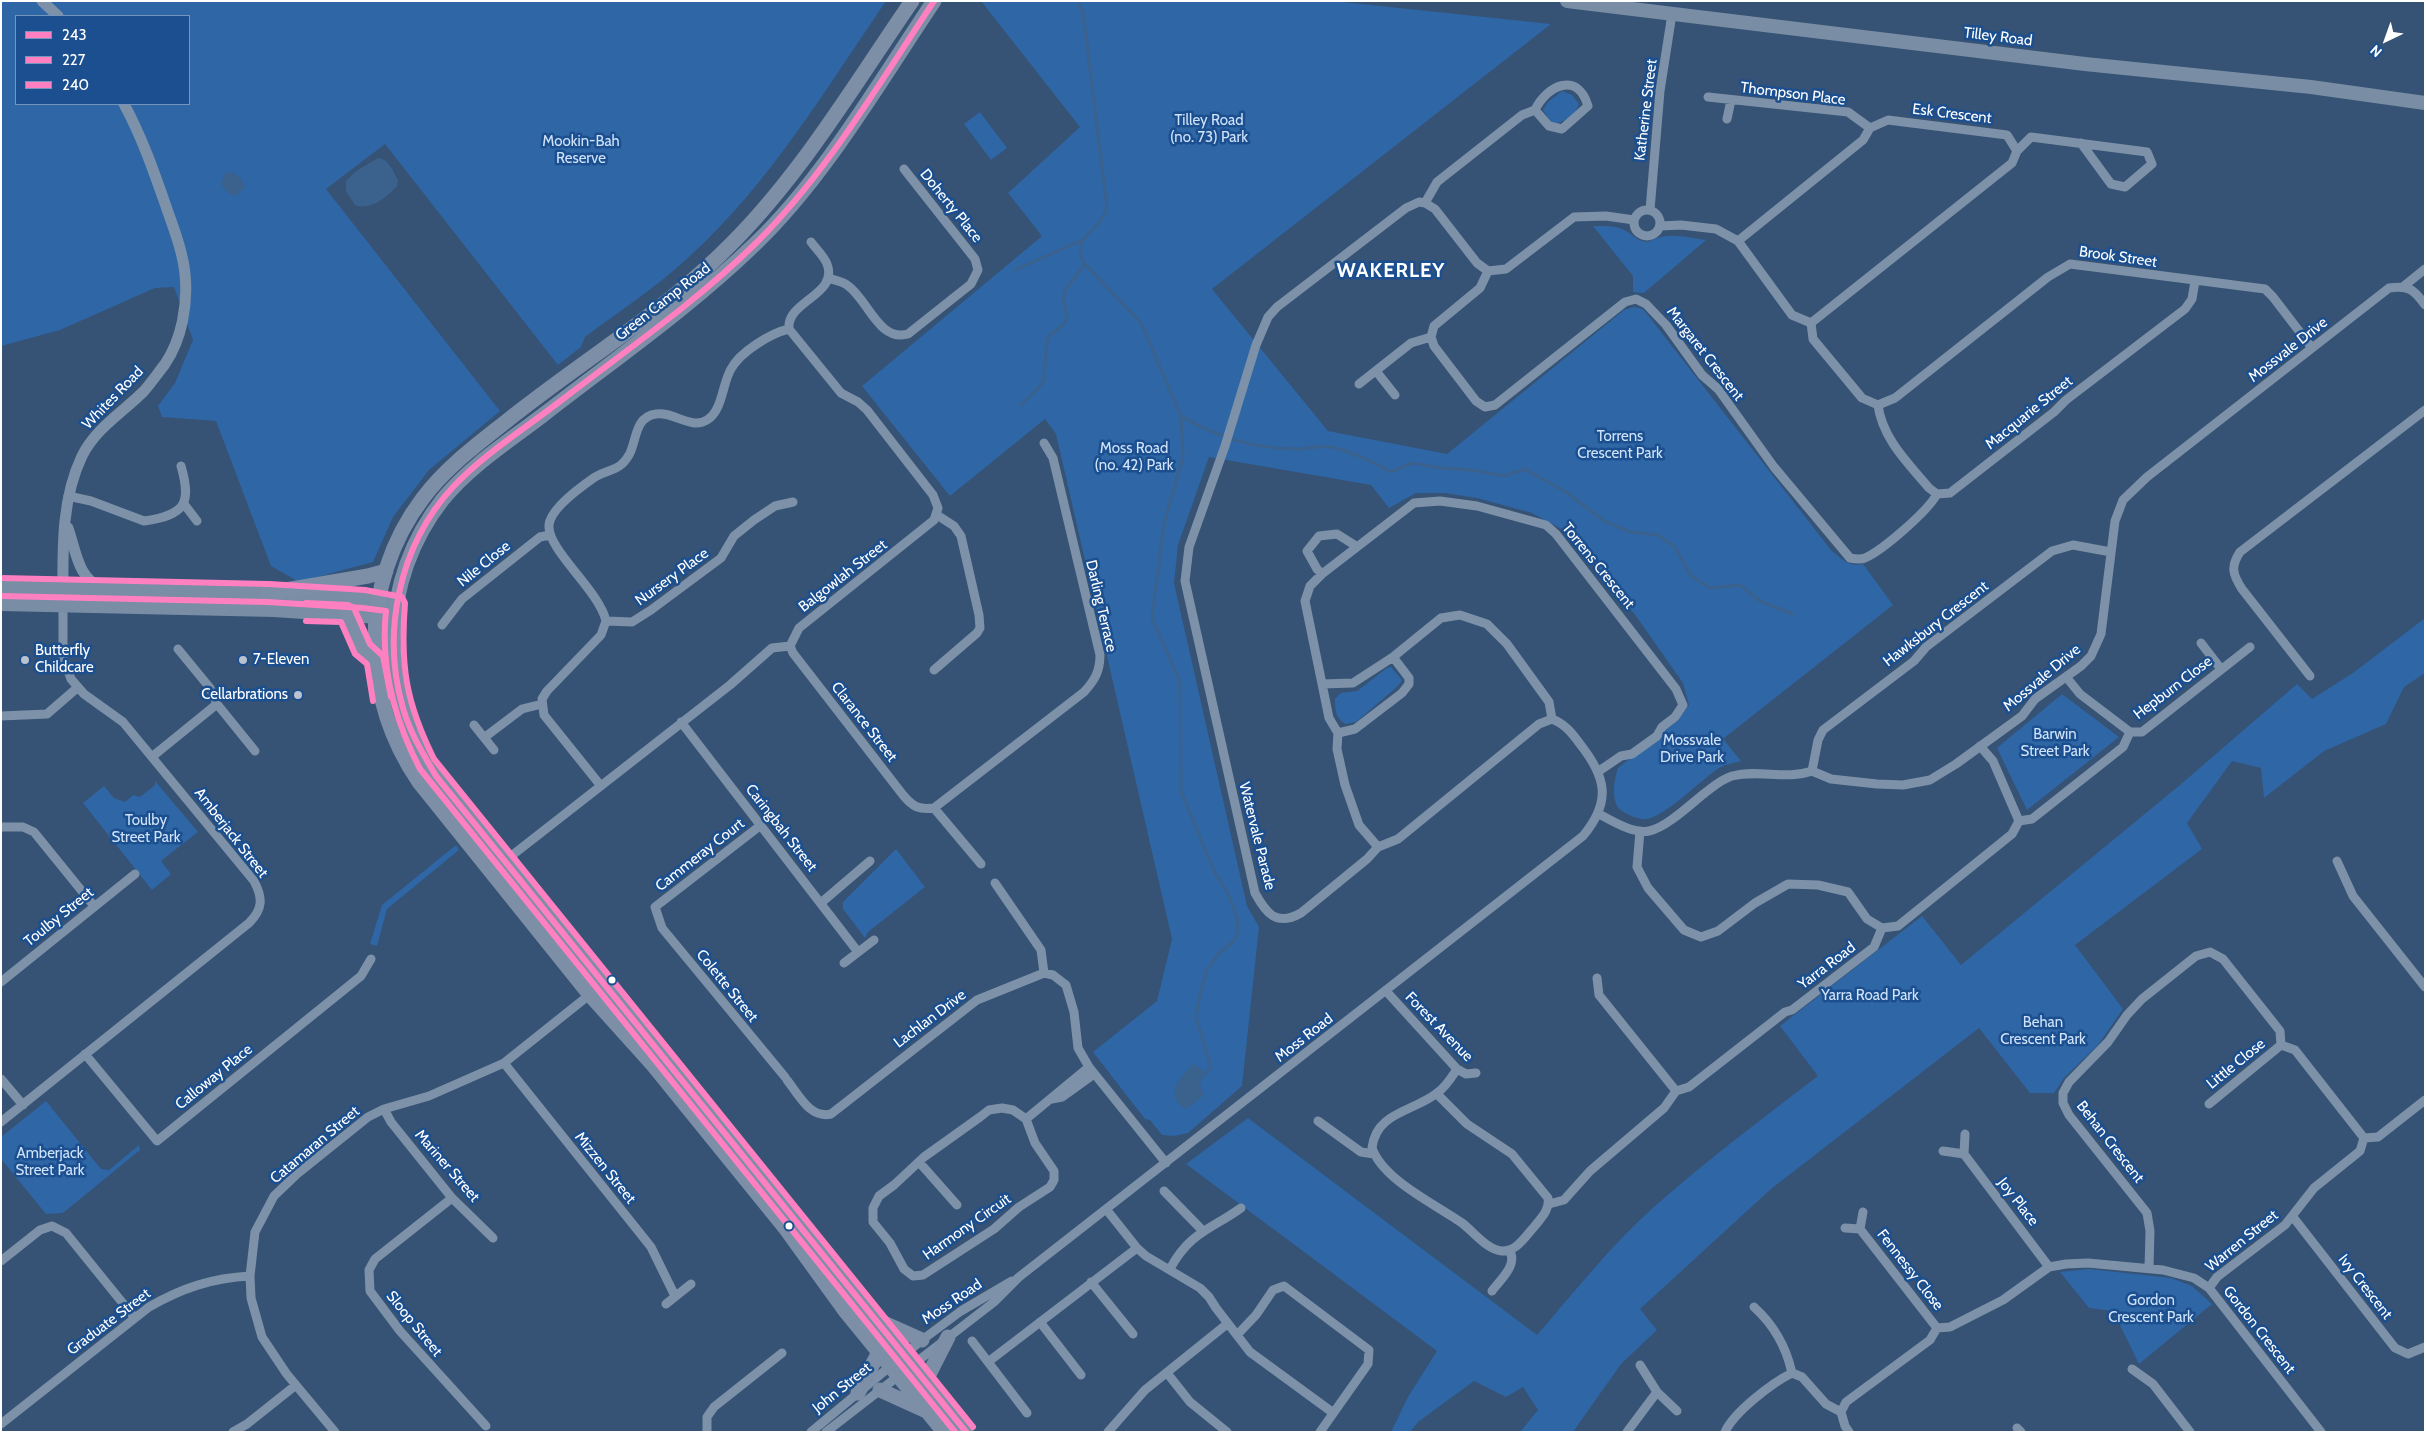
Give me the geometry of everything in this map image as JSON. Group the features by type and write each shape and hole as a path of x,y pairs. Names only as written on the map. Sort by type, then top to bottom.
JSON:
{"main road":[{"name":"Green Camp Road","path":"912,1 799,166 756,219 720,255 674,296 561,378 452,466 431,488 414,510 399,538 386,571 377,608 375,659 385,713 406,762 491,872 590,994 653,1065 786,1229 841,1304 944,1432"},
{"name":"Green Camp Road","path":"934,1 830,154 780,218 758,242 679,312 492,454 445,497 426,525 410,554 402,576 395,611 392,640 399,699 412,735 436,776 966,1432"},
{"name":"Tilley Road","path":"1567,1 2085,64 2311,87 2425,102"},
{"path":"268,592 368,576 386,571"},
{"path":"1,586 268,592 395,611"},
{"path":"1,604 347,614 377,608"},
{"path":"347,614 363,650 375,659"},
{"path":"873,1318 922,1340"},
{"path":"924,1382 948,1337"},
{"path":"858,1394 879,1352"},
{"path":"880,1390 928,1412"}],"street":[{"path":"42,1 57,15"},
{"name":"Katherine Street","path":"1650,210 1660,91 1672,14"},
{"path":"1535,110 1549,126 1562,129 1588,106 1585,94 1571,84 1562,84 1538,103 1535,110 1522,115 1437,182 1425,203 1435,209 1477,262 1488,271 1506,268 1574,217 1606,216 1634,220"},
{"name":"Thompson Place","path":"1708,97 1848,112 1870,128"},
{"path":"1727,119 1731,100"},
{"name":"Whites Road","path":"63,605 65,519 68,496 83,455 100,430 144,390 166,362 182,328 185,274 179,245 149,156 124,105"},
{"name":"Esk Crescent","path":"1870,128 1888,120 2006,135 2017,150"},
{"path":"1738,241 1863,140 1870,128"},
{"path":"1810,323 2012,163 2017,150 2031,137 2081,143 2147,152 2152,164 2125,187 2111,184 2081,143"},
{"name":"Doherty Place","path":"828,278 846,284 886,331 901,336 908,334 971,284 978,270 975,259 904,169"},
{"name":"Watervale Parade","path":"1425,203 1418,202 1406,208 1277,307 1268,317 1256,345 1233,422 1189,547 1185,581 1255,893 1266,912 1278,919 1292,918 1360,866 1378,847 1398,839 1480,770 1539,724 1552,719"},
{"path":"1650,210 1657,215 1660,226 1654,234 1645,236 1635,229 1634,220 1640,212 1650,210"},
{"path":"1660,226 1681,225 1716,230 1738,241 1792,315 1810,323"},
{"path":"811,242 827,263 828,278 822,290 793,312 788,321 789,329 841,393 858,402 867,410 933,495 938,508 936,515 954,526 961,536 979,615 980,628 969,642 934,670"},
{"name":"Brook Street","path":"1878,405 1895,398 2048,277 2070,264 2264,290 2273,297 2312,348"},
{"name":"Mossvale Drive","path":"1640,831 1658,828 1721,781 1732,776 1755,773 1798,776 1812,772 1831,779 1903,785 1930,780 1956,764 2022,716 2035,700 2066,678 2091,656 2101,634 2116,521 2123,500 2147,477 2389,288 2404,286 2425,269"},
{"path":"1359,384 1411,343 1431,338 1434,326 1480,288 1488,271"},
{"name":"Macquarie Street","path":"1937,494 1950,493 2054,412 2066,400 2185,309 2192,299 2195,281"},
{"path":"2404,286 2415,290 2425,305"},
{"name":"Margaret Crescent","path":"1431,338 1476,401 1485,407 1495,405 1625,302 1636,300 1646,304 1666,324 1702,375 1718,389 1774,467 1850,558 1866,558 1918,518 1931,505 1937,494"},
{"path":"1810,323 1813,339 1862,398 1878,405 1880,421 1893,443 1929,488 1937,494"},
{"path":"601,786 544,715 542,704 547,692 601,635 606,621 597,599 550,535 549,524 555,509 596,477 622,466 631,451 637,429 647,416 668,414 688,422 706,420 714,412 730,368 737,360 768,336 789,329"},
{"path":"1376,371 1395,394"},
{"path":"2310,676 2242,589 2235,578 2234,562 2240,552 2425,410"},
{"name":"Darling Terrace","path":"921,810 934,808 1084,692 1092,684 1100,667 1100,655 1053,458 1044,443"},
{"path":"68,496 91,501 144,521 161,517 184,504 187,496 187,486 181,466"},
{"name":"Torrens Crescent","path":"1378,847 1359,825 1354,809 1337,749 1338,733 1329,718 1305,601 1310,586 1322,574 1414,502 1440,501 1477,506 1546,525 1556,534 1671,682 1682,705 1675,717 1662,727 1657,736 1632,754 1621,756 1599,772"},
{"name":"Nursery Place","path":"606,621 632,622 651,610 721,558 734,536 754,520 775,506 793,502"},
{"path":"184,504 197,521"},
{"name":"Balgowlah Street","path":"790,646 799,628 928,526 936,515"},
{"path":"65,519 84,575 93,585 104,589"},
{"path":"1322,574 1317,570 1307,551 1319,536 1337,534 1356,546"},
{"name":"Nile Close","path":"442,625 462,599 540,537 550,535"},
{"name":"Hawksbury Crescent","path":"1812,772 1818,740 1830,724 1914,661 1926,647 2052,551 2073,545 2112,552"},
{"name":"Amberjack Street","path":"1,1122 249,923 257,915 261,906 261,894 254,881 124,722 77,688 70,679 63,658 63,605"},
{"path":"1322,684 1353,683 1393,657 1442,618 1460,615 1487,624 1507,644 1540,687 1549,702 1552,719 1562,722 1571,731 1599,772 1603,795 1599,814 1630,829 1640,831 1637,867 1648,888 1684,930 1701,937 1718,931 1755,903 1788,884 1818,885 1848,892 1868,919 1882,928 1898,926 2012,834 2019,821 2032,818 2123,747 2130,732"},
{"path":"2201,643 2221,669"},
{"path":"491,872 772,648 790,646"},
{"name":"Clarance Street","path":"790,646 793,653 903,795 911,805 921,810"},
{"name":"Hepburn Close","path":"2066,678 2080,694 2130,732 2142,732 2250,647"},
{"path":"178,649 210,688 216,704 256,751"},
{"path":"1338,733 1355,729 1402,693 1409,684 1409,678 1393,657"},
{"path":"1,716 47,714 77,688"},
{"path":"152,756 216,704"},
{"path":"485,738 522,709 542,704"},
{"name":"Caringbah Street","path":"681,722 822,902 858,952"},
{"path":"474,725 494,750"},
{"path":"1980,746 1993,761 2019,821"},
{"path":"934,808 981,864"},
{"name":"Moss Road","path":"908,1361 948,1337 994,1302 1019,1278 1106,1209 1583,836 1599,814"},
{"name":"Cammeray Court","path":"655,907 761,825"},
{"path":"1,827 23,826 34,832 94,906"},
{"path":"822,902 870,861"},
{"path":"2337,861 2353,896 2425,987"},
{"name":"Toulby Street","path":"1,982 135,874"},
{"path":"995,883 1041,950 1044,973 1053,975 1066,985 1074,1012 1078,1048 1091,1070 1166,1163"},
{"name":"Colette Street","path":"655,907 662,928 811,1110 823,1116"},
{"name":"Yarra Road","path":"1549,1204 1564,1200 1580,1183 1664,1108 1676,1091 1689,1087 1874,947 1882,928"},
{"path":"844,963 874,940"},
{"name":"Behan Crescent","path":"2149,1268 2150,1231 2147,1213 2069,1115 2063,1103 2063,1093 2069,1082 2097,1055 2142,999 2196,956 2210,952 2223,959 2280,1031 2281,1045"},
{"name":"Calloway Place","path":"85,1054 157,1141 361,976 371,959"},
{"name":"Lachlan Drive","path":"823,1116 831,1114 977,1000 1044,973"},
{"path":"1597,978 1599,995 1676,1091"},
{"name":"Catamaran Street","path":"335,1432 296,1385 262,1337 251,1298 250,1276 256,1232 274,1196 297,1174 368,1117 384,1109 429,1096 504,1063 603,984"},
{"name":"Forest Avenue","path":"1386,991 1457,1069 1466,1074 1476,1073"},
{"path":"2281,1045 2295,1050 2364,1138 2378,1137 2425,1100"},
{"name":"Little Close","path":"2209,1104 2281,1045"},
{"name":"Mizzen Street","path":"504,1063 651,1247 675,1296"},
{"path":"1436,1094 1467,1124 1512,1154 1542,1188 1549,1204 1543,1217 1516,1248 1500,1251 1490,1246 1463,1224 1417,1194 1388,1171 1374,1154 1373,1138 1385,1122 1397,1113 1436,1094 1448,1083 1457,1069"},
{"path":"1026,1119 1052,1099 1062,1096 1091,1070"},
{"path":"1,1079 23,1105"},
{"name":"Harmony Circuit","path":"1002,1108 1013,1110 1026,1119 1035,1142 1054,1171 1054,1180 1050,1187 1018,1208 980,1239 923,1275 912,1276 904,1269 890,1243 873,1222 873,1208 879,1196 920,1162 989,1110 1002,1108"},
{"name":"Mariner Street","path":"384,1109 391,1122 452,1198 493,1238"},
{"path":"1318,1121 1361,1152 1374,1154"},
{"path":"1944,1151 1964,1154 1966,1134"},
{"name":"Warren Street","path":"2208,1288 2217,1277 2293,1217 2304,1199 2314,1188 2360,1151 2364,1138"},
{"name":"Joy Place","path":"1964,1154 2049,1267"},
{"path":"920,1162 957,1204"},
{"path":"1164,1192 1202,1230"},
{"name":"Sloop Street","path":"452,1198 375,1260 369,1270 368,1281 370,1291 400,1331 486,1426"},
{"path":"1170,1269 1180,1250 1202,1230 1216,1226 1241,1208"},
{"path":"1106,1209 1137,1248 1146,1256 1200,1288 1209,1297 1227,1324 1250,1352 1332,1412"},
{"name":"Fennessy Close","path":"1863,1212 1860,1229 1937,1328"},
{"name":"Ivy Crescent","path":"2293,1217 2395,1348 2408,1354 2425,1347"},
{"path":"1,1261 40,1230 52,1226 66,1233 134,1317"},
{"name":"Fennessy Close","path":"1845,1228 1860,1229"},
{"path":"988,1362 1137,1248"},
{"path":"1492,1291 1512,1264 1513,1255 1509,1250"},
{"name":"Gordon Crescent","path":"1937,1328 1950,1327 2003,1300 2049,1267 2088,1263 2149,1268 2194,1278 2208,1288 2316,1430"},
{"name":"Graduate Street","path":"1,1424 134,1317 172,1294 206,1281 250,1276"},
{"name":"Moss Road","path":"908,1361 922,1340 971,1303 1019,1278"},
{"path":"1092,1282 1133,1334"},
{"path":"666,1304 691,1284"},
{"path":"1237,1335 1256,1315 1273,1290 1279,1286 1292,1289 1369,1350 1368,1364 1332,1412 1320,1432"},
{"path":"1754,1307 1768,1320 1788,1353 1792,1373"},
{"path":"1040,1322 1081,1375"},
{"path":"1108,1432 1145,1390 1227,1324"},
{"path":"1840,1412 1846,1402 1930,1340 1937,1328"},
{"path":"972,1341 1027,1412"},
{"path":"707,1432 707,1417 714,1408 782,1353"},
{"path":"894,1371 908,1361"},
{"path":"1640,1365 1657,1392 1677,1411"},
{"path":"2132,1369 2153,1384 2190,1432"},
{"name":"John Street","path":"826,1432 880,1390 894,1371"},
{"name":"John Street","path":"811,1432 858,1394 894,1371"},
{"path":"1167,1373 1190,1402 1227,1432"},
{"path":"1725,1432 1735,1416 1782,1378 1792,1373 1802,1377 1826,1404 1840,1412 1849,1432"},
{"path":"233,1432 247,1424 296,1385"},
{"path":"1627,1432 1657,1392"}],"green space":[{"name":"Mookin-Bah Reserve","path":"1,1 886,1 771,167 719,228 665,278 585,337 581,347 558,365 385,144 326,189 500,411 429,470 393,517 373,562 299,582 271,566 216,421 162,417 158,406 175,383 193,340 174,287 155,288 60,330 1,346"},
{"path":"981,1 1333,1 1551,24 1212,289 1328,431 1447,454 1624,310 1634,307 1643,309 1831,550 1849,563 1863,564 1893,605 1723,739 1741,761 1719,768 1664,811 1647,819 1641,819 1630,816 1618,808 1614,797 1614,785 1618,768 1678,720 1689,705 1683,683 1636,616 1567,532 1532,513 1477,498 1444,493 1416,493 1389,508 1371,485 1209,457 1178,545 1174,583 1247,906 1259,927 1242,1086 1188,1133 1174,1136 1162,1135 1150,1120 1145,1119 1093,1052 1157,1001 1172,939 1056,434 1045,419 950,496 862,386 1042,236 1008,193 1080,127"},
{"path":"1562,91 1572,95 1579,104 1569,118 1553,124 1543,110 1548,102"},
{"path":"980,112 1007,148 991,160 964,124"},
{"path":"1593,226 1618,228 1638,239 1648,242 1669,236 1684,236 1706,240 1644,293 1633,292 1633,276"},
{"path":"2425,618 2425,673 2404,687 2386,724 2324,751 2264,798 2261,768 2232,761 2187,823 2202,849 2075,945 2123,1009 2098,1045 2064,1078 2054,1093 2030,1093 1979,1028 1771,1189 1640,1309 1657,1330 1621,1364 1573,1432 1520,1432 1538,1410 1523,1387 1506,1397 1474,1381 1418,1422 1410,1432 1391,1432 1408,1397 1437,1351 1186,1164 1248,1118 1537,1335 1608,1252 1655,1206 1756,1123 1818,1076 1780,1026 1922,916 1961,965 2180,785 2297,684 2312,699 2353,673"},
{"path":"1391,667 1402,680 1398,686 1356,722 1345,724 1339,719 1336,713 1335,699 1341,693 1357,691"},
{"name":"Barwin Street Park","path":"2062,694 2119,737 2027,810 1997,748"},
{"name":"Toulby Street Park","path":"155,781 198,832 161,861 171,874 152,890 83,803 104,786 114,798 125,802 133,795 140,797 155,785"},
{"path":"456,845 459,850 387,909 377,946 370,944 382,905"},
{"path":"896,849 925,887 868,932 865,938 843,909 843,902"},
{"name":"Amberjack Street Park","path":"46,1101 101,1169 109,1170 139,1145 140,1150 63,1213 46,1214 1,1159 1,1137"},
{"name":"Gordon Crescent Park","path":"2089,1269 2171,1278 2192,1286 2212,1304 2139,1364 2113,1311 2089,1308 2060,1272"}],"shaded area":[{"path":"378,158 390,166 398,180 397,186 383,199 372,205 355,205 346,191 346,181 356,171"},
{"path":"232,172 240,177 245,187 236,196 228,193 221,184 224,174"},
{"path":"1194,1064 1203,1071 1200,1084 1204,1095 1186,1109 1175,1098 1176,1086"}],"waterway":[{"path":"1078,1 1083,12 1107,207 1099,222 1083,240 1081,254 1085,264 1141,323 1181,416 1183,457 1164,524 1152,618 1180,682 1181,792 1216,875 1227,891 1237,917 1238,932 1233,942 1219,953 1207,970 1200,994 1196,1017 1211,1067 1201,1078"},
{"path":"1015,270 1082,240"},
{"path":"1021,405 1042,384 1047,342 1050,335 1064,324 1067,317 1063,298 1066,289 1085,264"},
{"path":"1181,416 1222,436 1266,447 1297,449 1322,446 1339,449 1391,472 1412,463 1504,476 1525,469 1569,494 1604,521 1630,532 1658,535 1675,547 1690,575 1710,588 1740,585 1760,601 1792,614"}],"transit line":[{"name":"243","path":"934,1 829,158 781,217 755,244 709,286 637,343 492,452 453,487 434,510 419,535 408,563 400,591 395,620 394,650 403,708 417,743 436,776 966,1432"},
{"name":"240","path":"1,578 269,584 365,590 402,597 405,603 403,646 407,684 417,720 434,759 973,1427"},
{"name":"227","path":"1,596 268,602 386,611 385,652 391,692 403,731 420,769 955,1432"},
{"name":"240","path":"306,603 348,605 354,608 370,644 383,656 391,697"},
{"name":"227","path":"306,621 341,622 355,654 367,664 373,701"}],"place":[{"name":"Butterfly Childcare","path":"25,660"},
{"name":"7-Eleven","path":"243,660"},
{"name":"Cellarbrations","path":"298,695"}],"district":[{"name":"WAKERLEY","path":"1391,271"}],"park label":[{"name":"Tilley Road (no. 73) Park","path":"1209,130"},
{"name":"Torrens Crescent Park","path":"1620,446"},
{"name":"Moss Road (no. 42) Park","path":"1134,458"},
{"name":"Mossvale Drive Park","path":"1692,750"},
{"name":"Yarra Road Park","path":"1870,996"},
{"name":"Behan Crescent Park","path":"2043,1032"}]}
